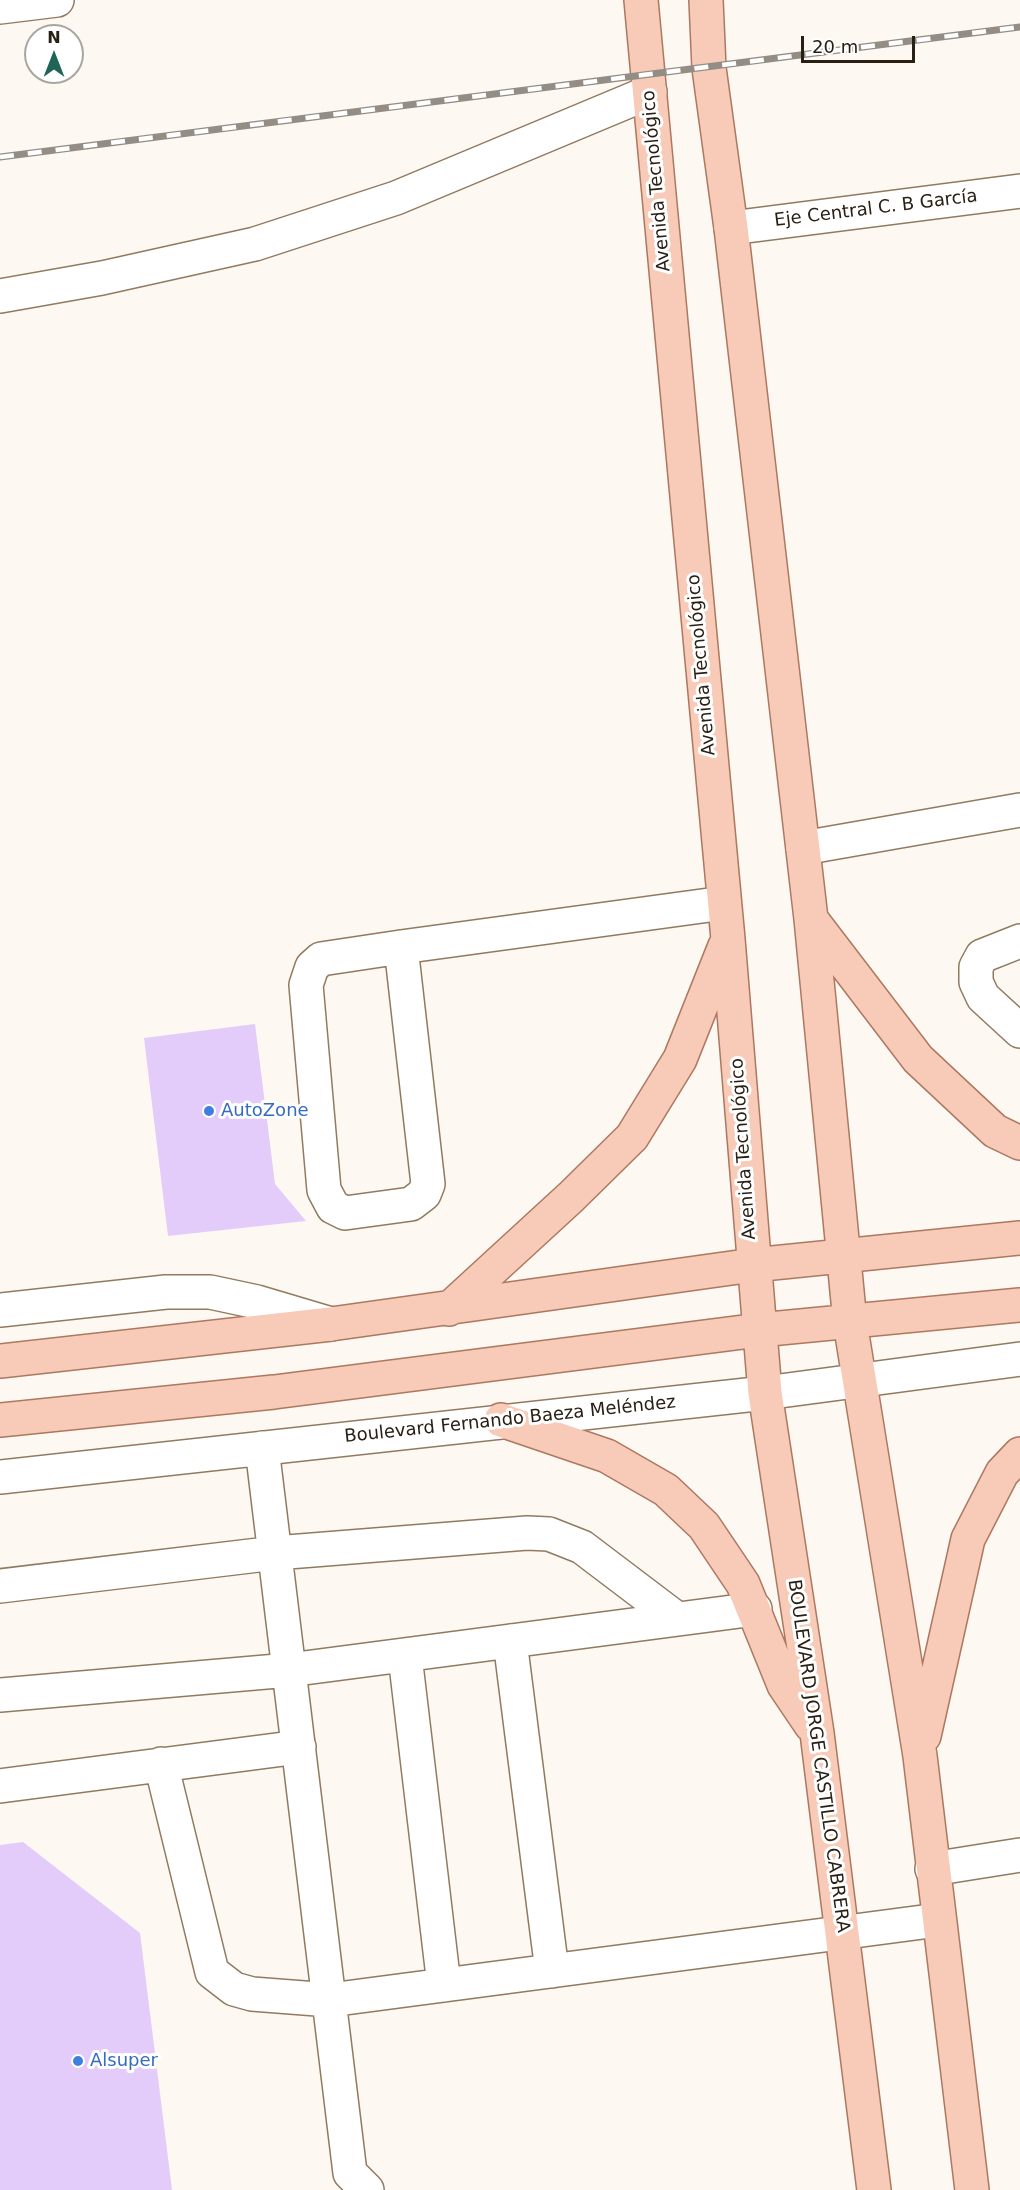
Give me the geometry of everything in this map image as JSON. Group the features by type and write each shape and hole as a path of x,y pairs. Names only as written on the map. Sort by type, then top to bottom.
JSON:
{"main road":[{"name":"Avenida Tecnológico","path":"641,0 728,939 759,1330"},
{"path":"706,0 709,68 731,228 811,919 850,1322 920,1755 970,2180"},
{"path":"811,919 918,1059 995,1131 1020,1143"},
{"path":"449,1309 572,1197 632,1137 680,1059 728,939"},
{"path":"0,1361 332,1324 753,1265 1020,1238"},
{"path":"0,1420 286,1390 759,1330 1020,1305"},
{"name":"BOULEVARD JORGE CASTILLO CABRERA","path":"759,1330 765,1393 817,1733 873,2186"},
{"path":"501,1420 607,1456 666,1490 704,1526 726,1555 755,1609 784,1685 817,1733"},
{"path":"920,1755 968,1539 1002,1473 1020,1454"}],"street":[{"path":"0,7 57,0"},
{"path":"0,296 102,278 255,244 396,198 650,92"},
{"name":"Eje Central C. B García","path":"731,228 1020,191"},
{"path":"803,848 1020,810"},
{"path":"401,948 428,1184 424,1194 411,1204 345,1213 333,1207 324,1190 306,985 308,975 321,959 724,903"},
{"path":"1020,941 982,956 976,967 976,982 983,997 1020,1031"},
{"path":"0,1310 166,1292 210,1292 257,1302 332,1324"},
{"name":"Boulevard Fernando Baeza Meléndez","path":"0,1477 501,1420 765,1393 1020,1359"},
{"path":"262,1448 350,2173 367,2190"},
{"path":"0,1586 274,1553 527,1533 549,1534 582,1546 677,1618"},
{"path":"0,1695 289,1670 755,1609"},
{"path":"510,1641 552,1971"},
{"path":"405,1656 444,1985"},
{"path":"0,1786 298,1747"},
{"path":"161,1764 212,1972 234,1989 252,1994 330,2000 938,1920"},
{"path":"932,1869 1020,1855"}],"building":[{"name":"AutoZone","path":"255,1024 275,1184 306,1221 168,1236 144,1038"},
{"name":"Alsuper","path":"23,1842 140,1933 172,2190 0,2190 0,1845"}],"railway":[{"path":"0,157 1020,27"}],"place":[{"name":"AutoZone","path":"209,1111"},
{"name":"Alsuper","path":"78,2061"}]}
